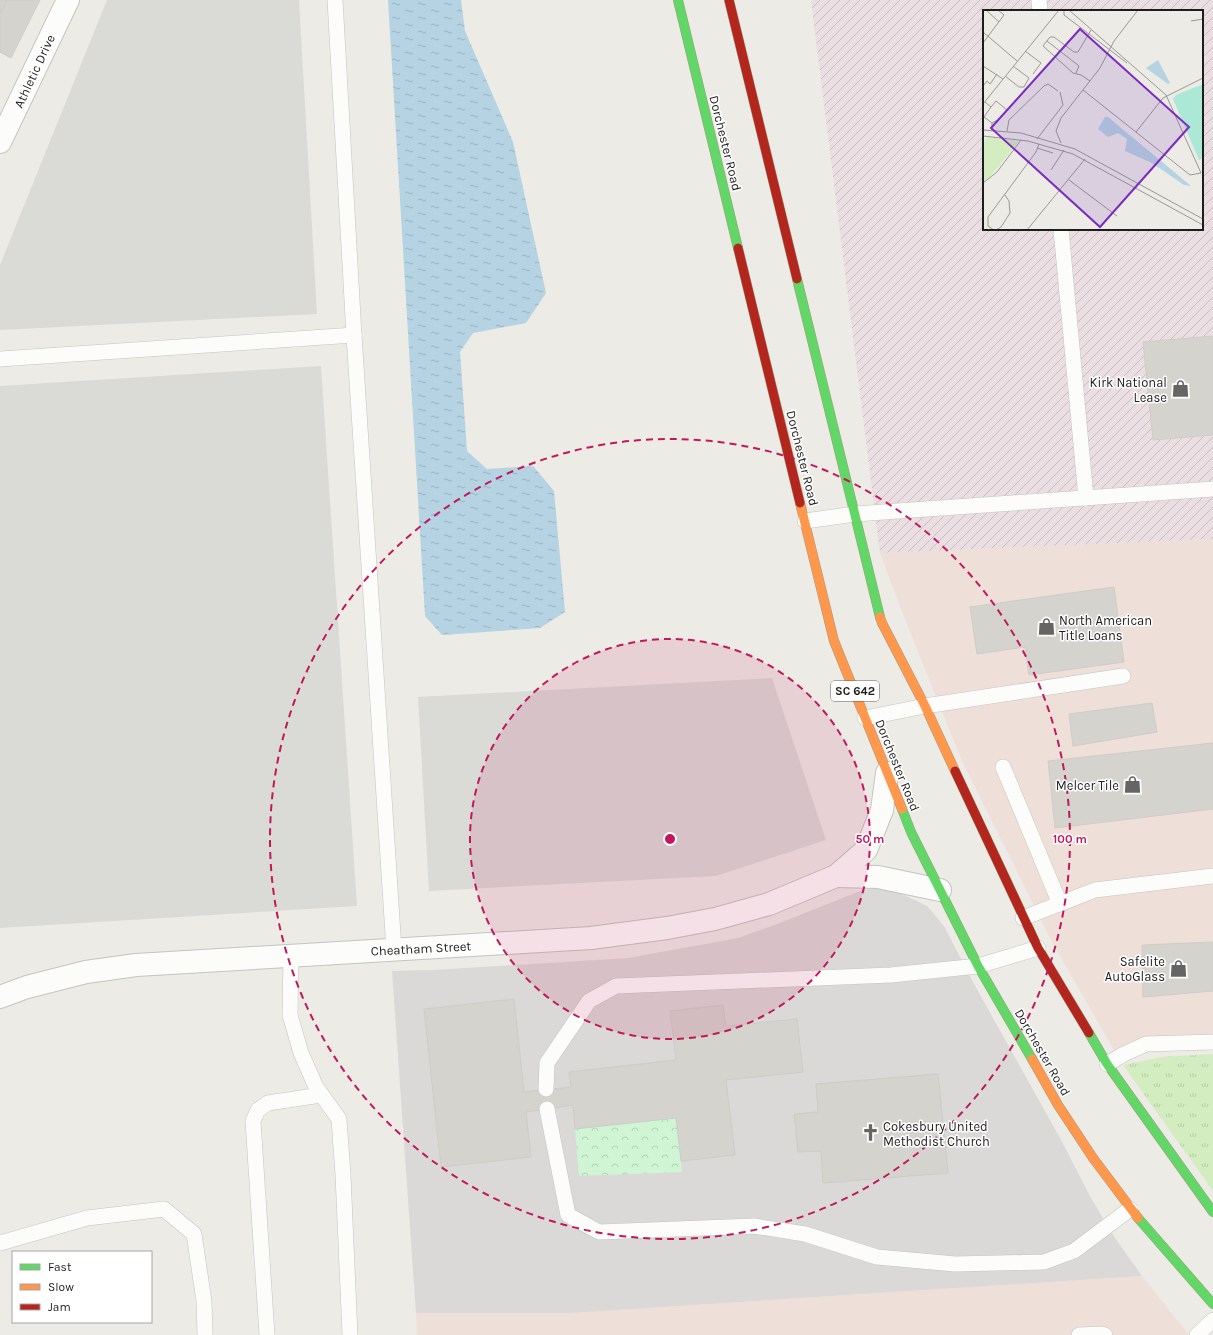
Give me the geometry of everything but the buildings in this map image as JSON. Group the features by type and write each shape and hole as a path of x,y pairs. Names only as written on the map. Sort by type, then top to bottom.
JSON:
{"main road":[{"name":"Dorchester Road","path":"678,0 834,641 911,832 978,966 1058,1105 1093,1158 1130,1209 1213,1304"},
{"path":"729,0 882,624 925,706 1038,948 1107,1064 1213,1212"}],"street":[{"name":"Athletic Drive","path":"0,142 68,0"},
{"name":"Cheatham Street","path":"0,997 27,987 86,972 136,965 591,938 667,928 715,919 769,904 836,876 866,850 882,810 887,773"},
{"name":"Cheatham Street","path":"836,876 878,877 940,890"}],"lane":[{"path":"335,0 354,335 394,950"},
{"path":"1061,230 1086,498"},
{"path":"0,359 354,335"},
{"path":"805,521 855,514 1213,489"},
{"path":"865,718 925,706 1123,676"},
{"path":"1003,767 1060,904"},
{"path":"1023,918 1095,890 1213,876"},
{"path":"546,1089 547,1063 589,1001 616,986 891,975 978,966 1038,948"},
{"path":"291,955 290,1015 301,1053 316,1087 339,1119 350,1335"},
{"path":"1107,1064 1146,1044 1213,1042"},
{"path":"267,1335 253,1121 258,1110 268,1103 321,1095"},
{"path":"548,1109 568,1215 599,1232 754,1226 805,1234 877,1257 955,1264 1044,1262 1074,1251 1130,1209"},
{"path":"0,1243 87,1218 164,1209 194,1234 204,1301 205,1335"},
{"path":"1197,1335 1213,1320"},
{"path":"1079,1335 1105,1335"}],"shaded area":[{"path":"107,0 299,0 317,314 0,330 0,265"},
{"path":"811,0 1213,0 1213,539 880,553"},
{"path":"321,366 357,906 0,928 0,386"},
{"path":"1213,539 1213,1042 1189,1043 1118,1057 1052,942 962,761 880,553"},
{"path":"772,678 826,840 716,876 429,891 418,697"},
{"path":"878,887 898,892 927,906 944,926 974,984 1060,1138 1091,1198 1113,1235 1142,1276 571,1313 416,1313 392,971 433,970 628,958 738,938 860,891"},
{"path":"1142,1276 1189,1335 417,1335 416,1313 571,1313"}],"green space":[{"path":"1213,1054 1213,1191 1123,1065 1162,1057"},
{"path":"676,1118 682,1172 579,1176 575,1129"}],"water":[{"path":"388,0 461,0 465,31 513,142 546,293 526,323 473,333 460,352 467,451 487,469 533,466 554,491 565,612 540,628 442,635 425,616"}],"traffic: fast":[{"path":"678,0 738,248"},
{"path":"797,279 880,617"},
{"path":"902,809 911,832 978,966 1032,1059"},
{"path":"1089,1033 1107,1064 1213,1212"},
{"path":"1138,1218 1213,1304"}],"traffic: slow":[{"path":"800,503 834,641 902,809"},
{"path":"880,617 925,706 955,771"},
{"path":"1032,1059 1058,1105 1093,1158 1138,1218"}],"traffic: jam":[{"path":"729,0 797,279"},
{"path":"738,248 800,503"},
{"path":"955,771 1038,948 1089,1033"}],"place":[{"name":"Kirk National Lease","path":"1180,389"},
{"name":"North American Title Loans","path":"1046,627"},
{"name":"Melcer Tile","path":"1132,785"},
{"name":"Safelite AutoGlass","path":"1178,968"},
{"name":"Cokesbury United Methodist Church","path":"870,1133"}]}
